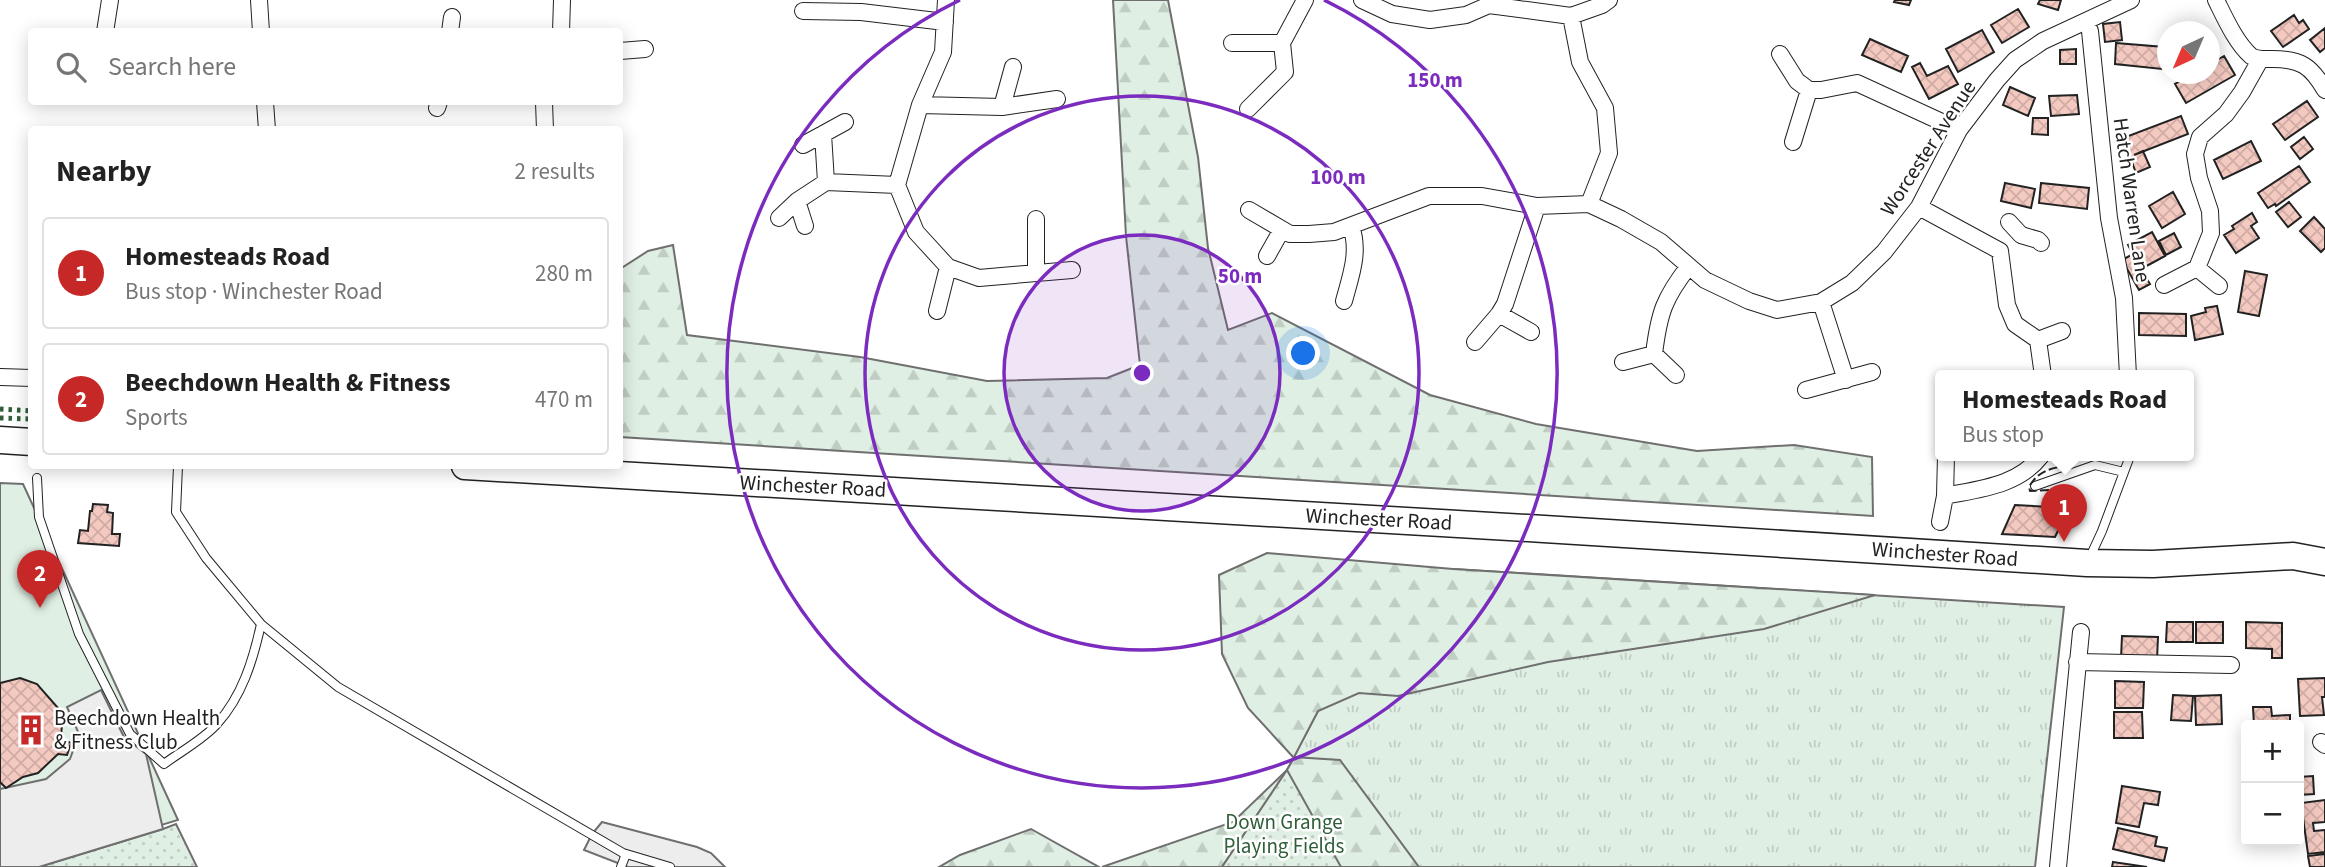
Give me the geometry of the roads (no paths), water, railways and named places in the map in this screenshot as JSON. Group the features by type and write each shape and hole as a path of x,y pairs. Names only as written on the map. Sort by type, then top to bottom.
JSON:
{"main road":[{"path":"0,440 28,442"},
{"name":"Winchester Road","path":"517,469 2087,563 2153,564 2293,556 2325,562"},
{"name":"Winchester Road","path":"2293,556 2325,542"}],"street":[{"path":"106,28 110,0"},
{"path":"259,0 261,28"},
{"path":"561,28 562,0"},
{"path":"946,0 943,52 920,105 897,185 916,232 948,267 979,278 1072,270"},
{"path":"1248,109 1285,72 1282,43 1305,0"},
{"path":"1363,0 1392,14 1430,20 1466,15 1489,5 1571,16 1609,0"},
{"name":"Worcester Avenue","path":"1281,231 1290,234 1334,232 1429,196 1482,196 1537,206 1588,204 1661,242 1705,281 1749,301 1777,310 1821,302 1852,283 1884,252 1919,207 1959,130 2015,60 2043,41 2131,0"},
{"path":"2216,0 2228,26 2252,56 2260,60 2299,62 2315,72 2325,90"},
{"path":"803,11 836,6 861,12 945,22"},
{"path":"1571,16 1580,62 1605,108 1609,153 1588,204"},
{"name":"Hatch Warren Lane","path":"2090,31 2109,218 2124,298 2128,370"},
{"path":"1232,43 1282,43"},
{"path":"623,51 645,49"},
{"path":"1780,54 1797,81 1809,90 1857,83 1959,130"},
{"path":"2164,285 2197,268 2211,233 2210,211 2199,178 2195,154 2200,137 2226,114 2260,60"},
{"path":"1002,107 1013,67"},
{"path":"1793,142 1809,90"},
{"path":"920,105 1002,107 1057,99"},
{"path":"265,105 267,126"},
{"path":"544,126 545,105"},
{"path":"803,145 845,122"},
{"path":"823,134 826,182"},
{"path":"779,218 797,201 826,182 897,185"},
{"path":"797,201 805,226"},
{"path":"1475,342 1499,314 1537,206"},
{"path":"1919,207 2000,251"},
{"path":"1250,210 1281,231 1267,256"},
{"path":"1036,219 1036,272"},
{"path":"2009,222 2021,235 2041,243"},
{"path":"1345,301 1356,255 1356,240 1351,226"},
{"path":"2000,251 2021,235"},
{"path":"2000,251 2007,305 2015,324 2038,340 2042,370"},
{"path":"1654,354 1657,325 1669,291 1689,266"},
{"path":"937,311 948,267"},
{"path":"2197,268 2219,286"},
{"path":"1821,302 1846,380"},
{"path":"1499,314 1531,332"},
{"path":"2038,340 2062,331"},
{"path":"1623,362 1654,354"},
{"path":"1654,354 1676,376"},
{"path":"1806,390 1872,372"},
{"path":"0,377 28,378"},
{"path":"1940,523 1945,496 1946,461"},
{"path":"1945,496 2006,483 2032,468 2037,461"},
{"path":"2058,867 2081,632"},
{"path":"2077,662 2231,665"}],"lane":[{"path":"2087,563 2128,461"},
{"path":"2035,486 2095,465 2124,472"},
{"path":"178,469 176,512 206,558 261,624 338,687 626,854 670,867"},
{"path":"37,478 39,517 79,634 130,734 164,764 216,726 237,695 252,662 261,624"},
{"path":"621,867 626,854"}],"place":[{"name":"Homesteads Road","path":"2064,542"},
{"name":"Beechdown Health & Fitness","path":"40,608"},
{"name":"Beechdown Health & Fitness Club","path":"31,730"}],"park label":[{"name":"Down Grange Playing Fields","path":"1284,834"}]}
